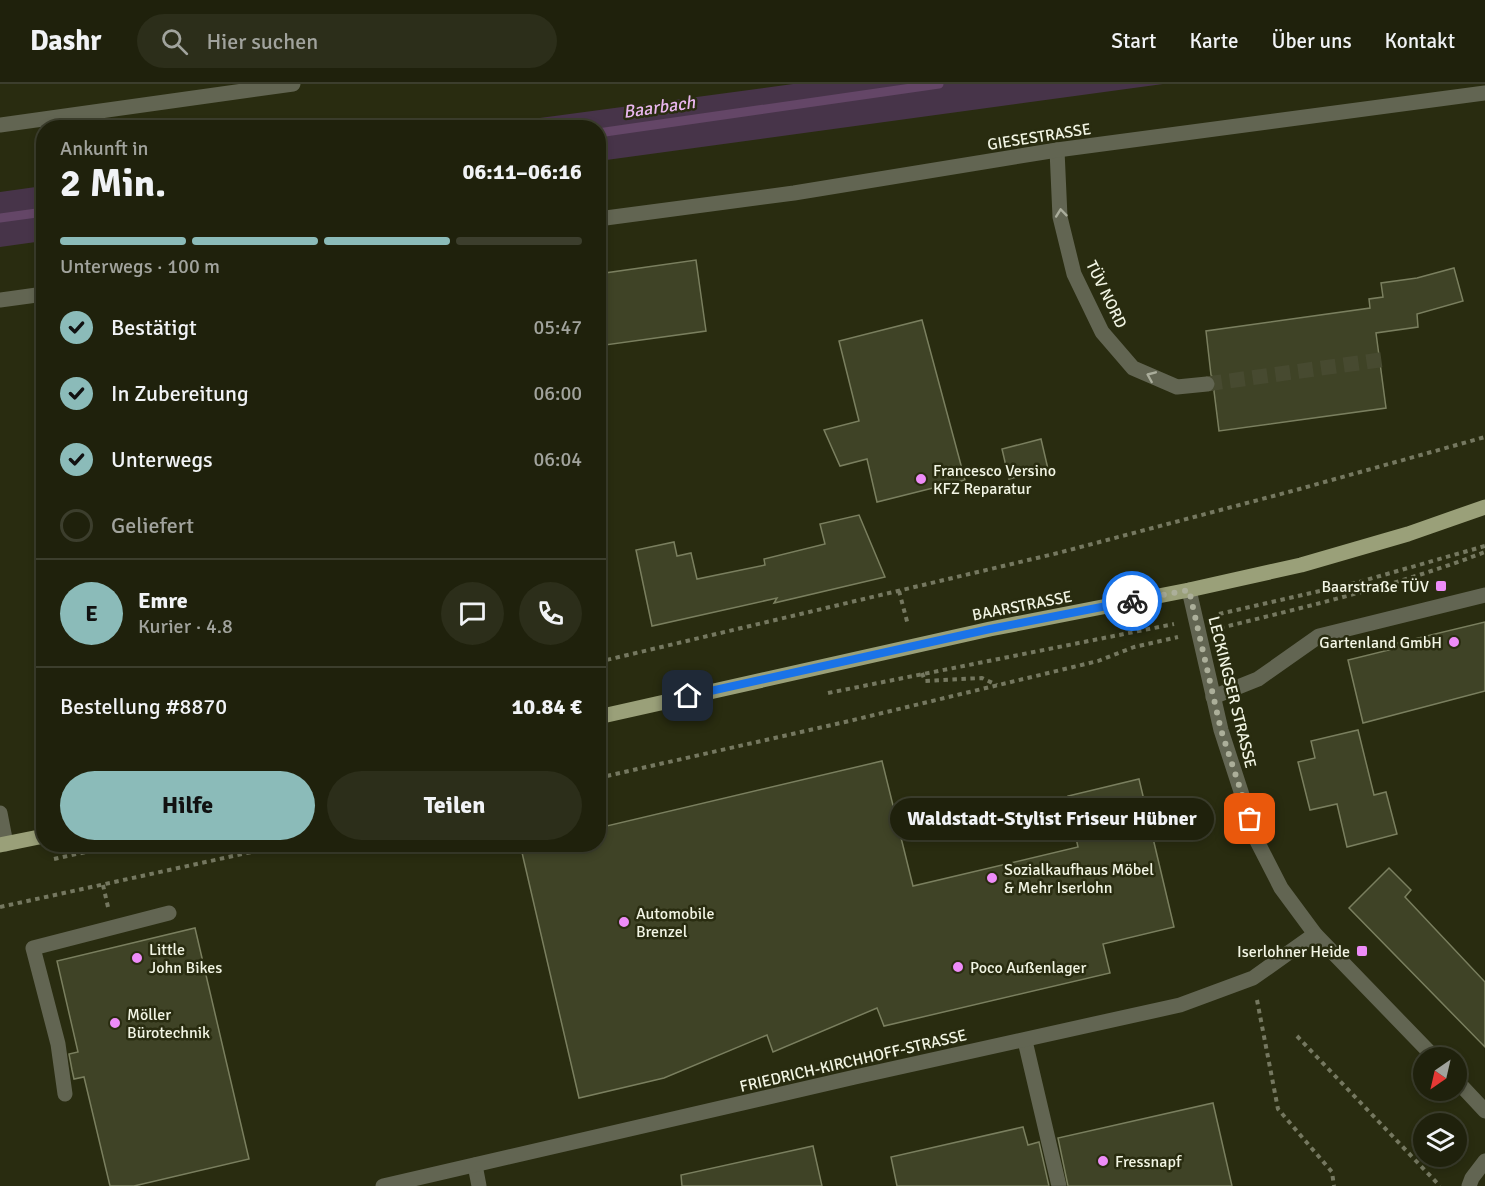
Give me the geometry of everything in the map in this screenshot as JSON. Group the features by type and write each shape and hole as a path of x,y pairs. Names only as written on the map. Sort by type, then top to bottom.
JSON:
{"main road":[{"name":"BAARSTRASSE","path":"606,715 990,629 1189,590 1312,562 1408,534 1485,507"},
{"path":"3,844 36,838"}],"street":[{"path":"0,125 293,84"},
{"name":"GIESESTRASSE","path":"606,218 794,193 1057,150 1485,93"},
{"name":"TÜV NORD","path":"1057,150 1060,217 1074,274 1102,332 1133,368 1177,387 1207,384"},
{"path":"0,300 36,295"},
{"name":"LECKINGSER STRASSE","path":"1189,590 1221,730 1257,841 1281,888 1315,934 1424,1047"},
{"path":"1213,697 1258,679 1319,636 1485,595"},
{"path":"0,813 3,844"},
{"path":"65,1094 58,1044 33,948 169,913"},
{"name":"FRIEDRICH-KIRCHHOFF-STRASSE","path":"383,1186 1180,1005 1253,978 1315,934"},
{"path":"1025,1041 1059,1186"},
{"path":"1467,1092 1485,1111"},
{"path":"1469,1186 1485,1161"},
{"path":"475,1165 479,1186"}],"path":[{"path":"606,660 1058,553 1485,437"},
{"path":"606,776 1087,664 1198,626 1485,546"},
{"path":"819,694 1317,604 1456,563 1485,552"},
{"path":"44,861 85,852"},
{"path":"0,907 251,852"},
{"path":"1253,978 1278,1109 1332,1172 1334,1186"},
{"path":"1297,1036 1440,1186"}],"shaded area":[{"path":"793,84 1163,84 606,160 606,120 525,120"},
{"path":"36,187 36,242 0,247 0,192"}],"building":[{"path":"696,260 706,331 606,345 606,273"},
{"path":"1454,268 1463,301 1417,314 1418,327 1376,333 1386,408 1219,431 1214,391 1217,382 1211,375 1206,331 1370,308 1369,299 1383,297 1381,283 1417,278"},
{"path":"922,320 965,480 877,502 867,459 840,466 824,430 859,421 839,341"},
{"path":"1041,439 1048,469 1009,479 1002,449"},
{"path":"859,515 885,577 774,603 777,598 652,626 636,550 674,542 677,556 691,553 697,579 765,565 764,559 825,544 820,524"},
{"path":"1485,622 1485,691 1363,723 1348,660 1393,649 1393,644"},
{"path":"1358,730 1374,795 1386,792 1397,834 1347,847 1337,804 1310,810 1298,762 1315,758 1311,741"},
{"path":"882,761 913,886 1078,847 1068,796 1139,779 1174,927 1103,944 1110,973 884,1026 877,1008 773,1052 767,1035 664,1078 579,1098 522,852 606,852 606,826"},
{"path":"1389,868 1411,890 1405,897 1485,982 1485,1047 1349,908"},
{"path":"195,928 249,1159 134,1186 110,1186 84,1077 74,1079 69,1054 78,1052 57,961"},
{"path":"1213,1103 1232,1186 1068,1186 1058,1138"},
{"path":"1023,1127 1028,1145 1039,1142 1049,1186 897,1186 891,1157"},
{"path":"813,1146 822,1186 682,1186 681,1175"}],"waterway":[{"name":"Baarbach","path":"606,132 939,84"},
{"name":"Baarbach","path":"0,218 36,213"}],"tunnel":[{"path":"1207,384 1387,359"}],"way so far":[{"path":"1132,601 1189,590 1221,730 1250,819"}],"place":[{"name":"Francesco Versino KFZ Reparatur","path":"921,479"},
{"name":"Baarstraße TÜV","path":"1441,586"},
{"name":"Gartenland GmbH","path":"1454,642"},
{"name":"Waldstadt-Stylist Friseur Hübner","path":"1250,819"},
{"name":"Sozialkaufhaus Möbel & Mehr Iserlohn","path":"992,878"},
{"name":"Automobile Brenzel","path":"624,922"},
{"name":"Iserlohner Heide","path":"1362,951"},
{"name":"Little John Bikes","path":"137,958"},
{"name":"Poco Außenlager","path":"958,967"},
{"name":"Möller Bürotechnik","path":"115,1023"},
{"name":"Fressnapf","path":"1103,1161"}],"route":[{"path":"688,696 990,629 1132,601"}]}
